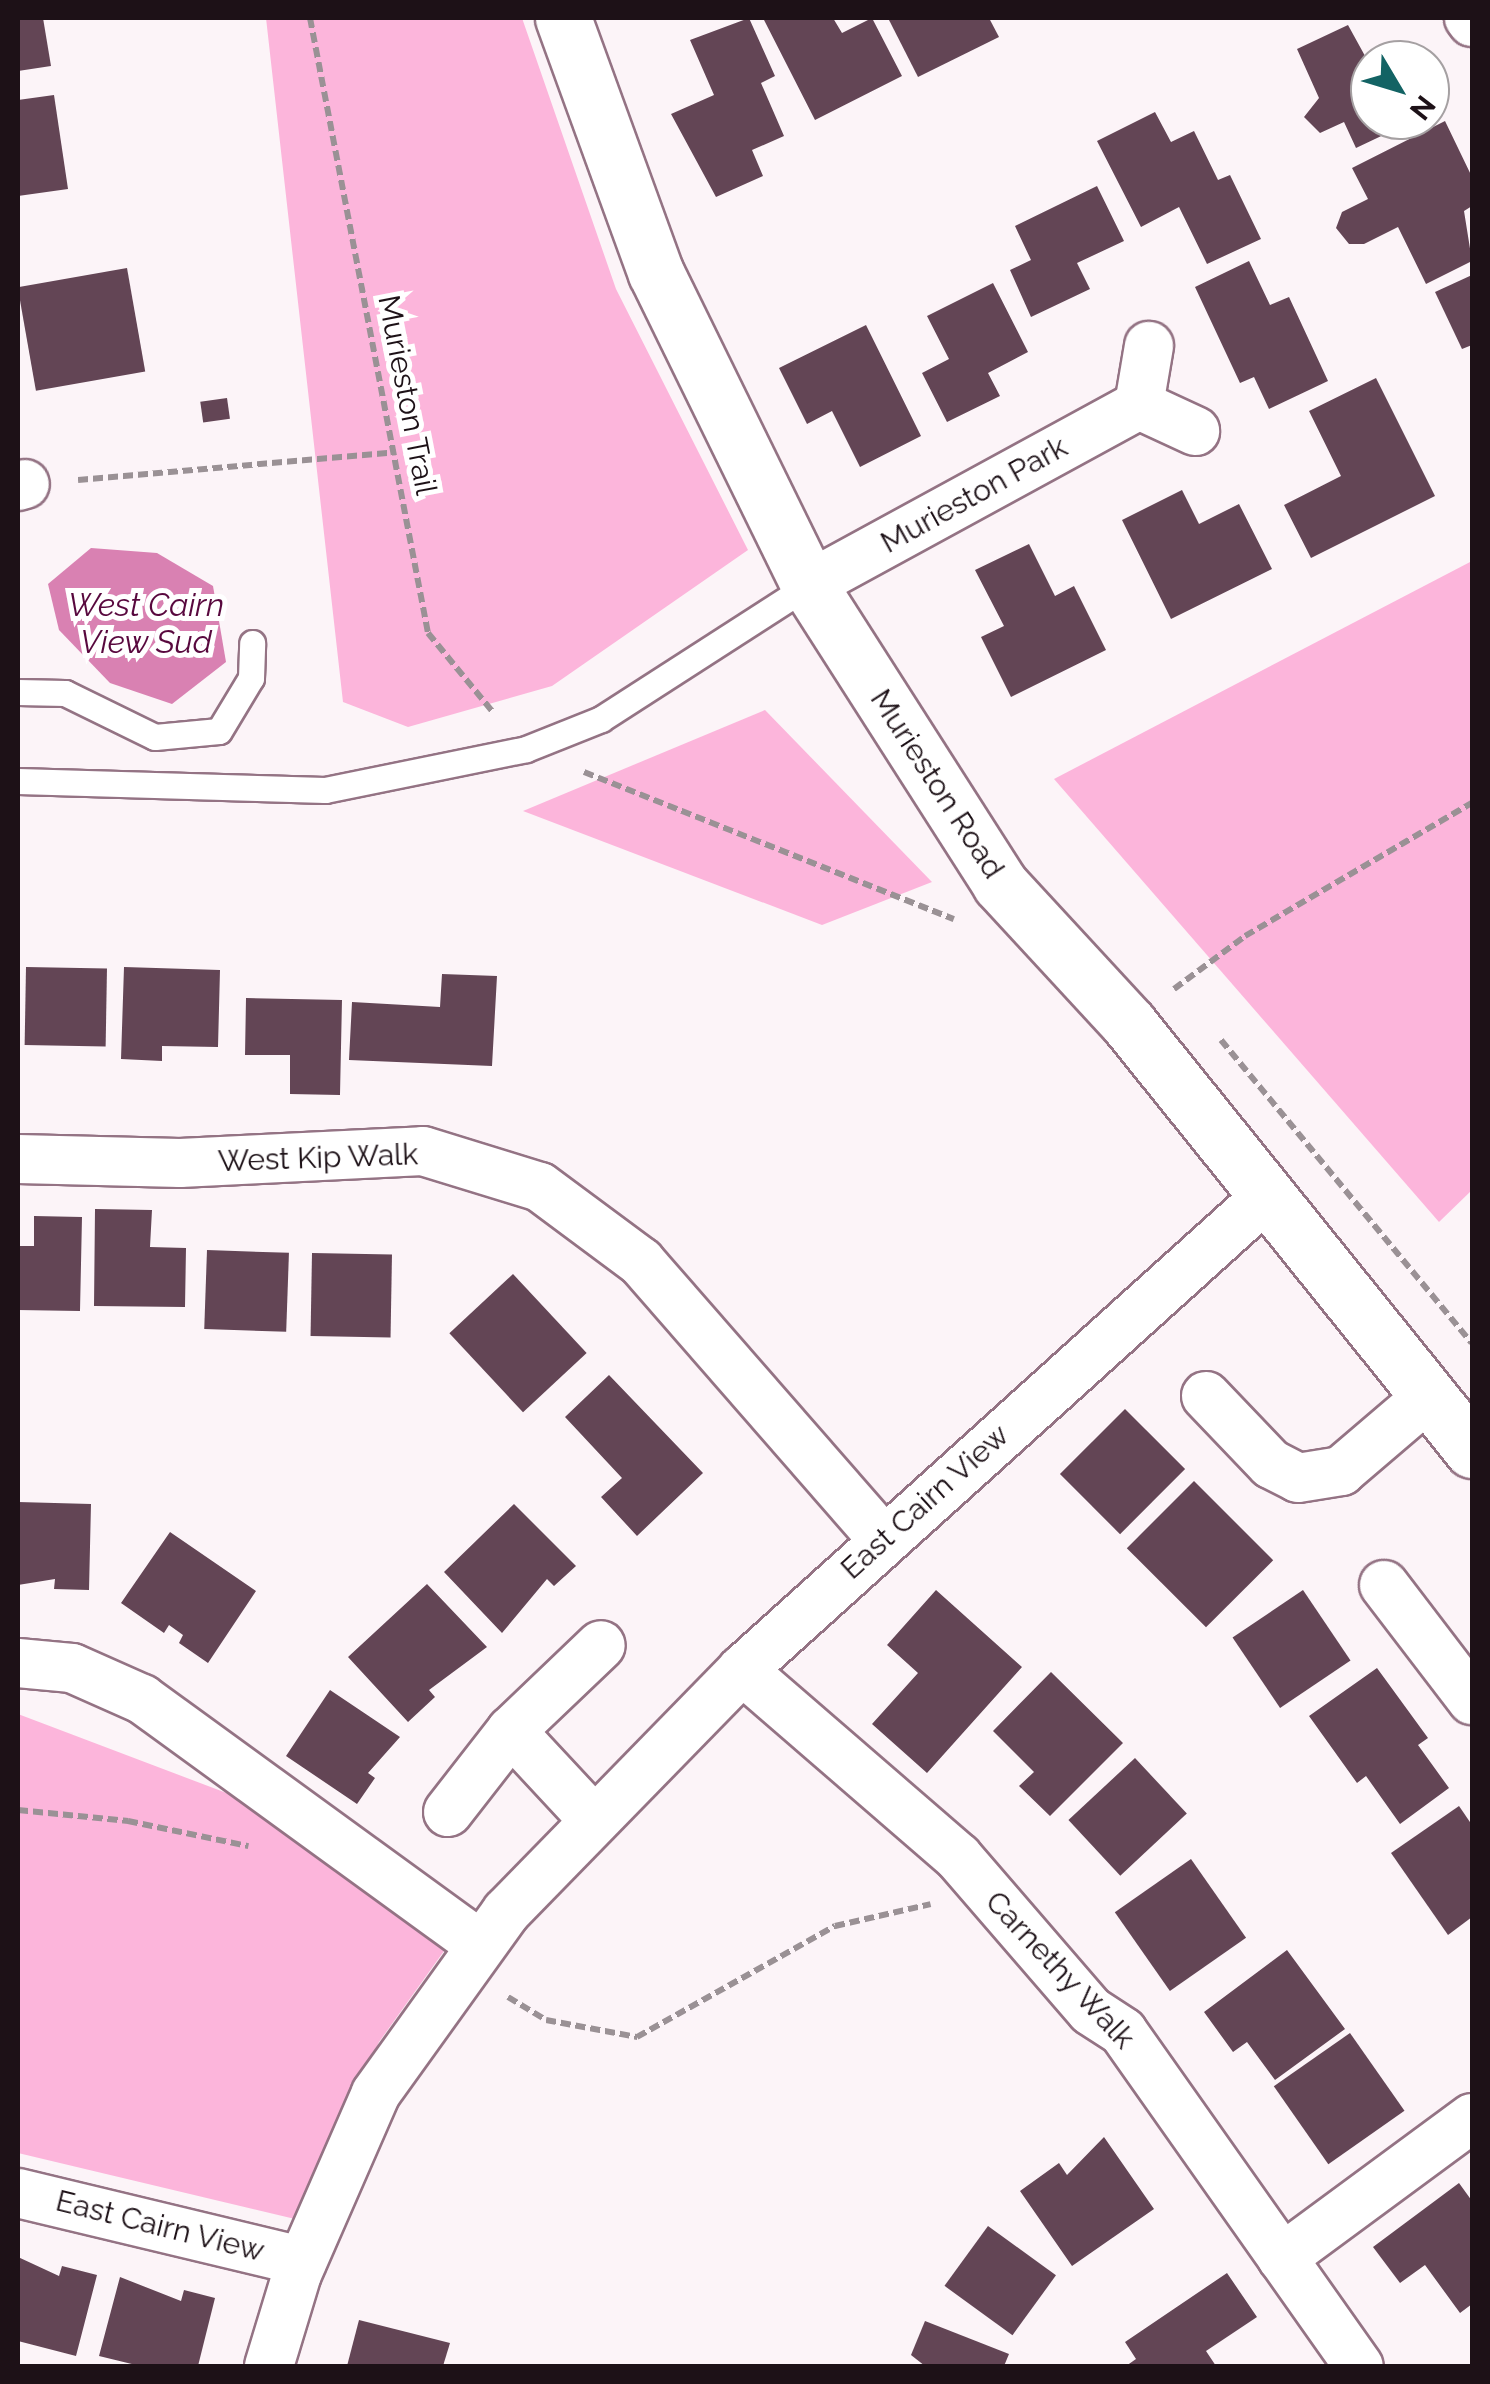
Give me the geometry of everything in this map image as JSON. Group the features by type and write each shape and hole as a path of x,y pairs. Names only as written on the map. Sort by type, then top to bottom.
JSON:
{"street":[{"name":"Murieston Road","path":"563,18 656,273 809,585 1000,884 1130,1024 1472,1450"},
{"path":"1148,346 1139,405 1196,432"},
{"name":"Murieston Park","path":"809,585 1139,405"},
{"name":"West Kip Walk","path":"18,1159 180,1163 424,1151 540,1186 641,1262 883,1539"},
{"name":"East Cairn View","path":"269,2366 302,2261 376,2093 480,1945 591,1817 742,1670 1268,1196"},
{"path":"1206,1396 1271,1464 1298,1478 1342,1471 1430,1395"},
{"path":"1384,1585 1472,1700"},
{"path":"448,1812 511,1732 600,1645"},
{"path":"18,1663 72,1668 142,1699 480,1945"},
{"name":"Carnethy Walk","path":"742,1670 958,1857 1091,2011 1123,2032 1359,2366"},
{"path":"511,1732 591,1817"},
{"path":"1282,2258 1472,2118"},
{"name":"East Cairn View","path":"18,2194 302,2261"}],"lane":[{"path":"18,781 325,790 526,749 601,719 809,585"},
{"path":"18,692 66,693 155,737 219,731 250,678 252,643"}],"path":[{"name":"Murieston Trail","path":"310,18 428,633 526,749"},
{"path":"21,485 396,452"},
{"path":"526,749 884,892"},
{"path":"1130,1024 1245,936 1472,803"},
{"path":"1163,974 1188,1002"},
{"path":"1213,1031 1472,1343"}],"shaded area":[{"path":"266,18 522,18 616,289 748,550 552,686 408,727 343,702"},
{"path":"1472,561 1472,1190 1439,1222 1054,779"},
{"path":"765,710 932,882 822,925 523,811"},
{"path":"18,1714 245,1800 449,1944 379,2042 295,2219 18,2153"}],"water":[{"name":"West Cairn View Sud","path":"91,548 157,553 213,586 226,662 172,704 110,683 59,630 48,584"}],"building":[{"path":"18,18 43,18 51,66 18,71"},
{"path":"749,18 775,76 761,83 784,136 752,150 763,176 716,197 671,114 714,95 690,40"},
{"path":"763,18 833,18 842,33 872,18 902,76 815,120"},
{"path":"888,18 989,18 999,37 918,77"},
{"path":"1348,25 1356,40 1350,40 1350,135 1344,122 1320,133 1304,117 1319,98 1297,49"},
{"path":"54,95 68,189 18,196 18,100"},
{"path":"1155,112 1171,142 1194,131 1218,180 1230,175 1261,239 1207,264 1179,207 1141,227 1097,141"},
{"path":"1450,131 1472,177 1472,206 1464,211 1472,261 1426,284 1398,227 1364,244 1349,244 1336,228 1342,212 1368,199 1352,168 1407,140 1450,140"},
{"path":"1352,140 1373,140 1356,148"},
{"path":"1097,186 1124,241 1077,263 1090,289 1031,317 1010,270 1031,260 1015,226"},
{"path":"1249,261 1270,305 1289,297 1328,381 1269,409 1254,377 1240,383 1195,287"},
{"path":"127,268 145,371 36,391 18,287"},
{"path":"1472,275 1472,345 1462,349 1435,292"},
{"path":"993,283 1028,352 988,373 1000,396 947,422 922,373 949,359 927,316"},
{"path":"866,325 921,436 860,467 832,411 807,424 779,368"},
{"path":"1376,378 1435,496 1311,558 1284,505 1341,476 1309,411"},
{"path":"227,398 230,419 203,423 200,402"},
{"path":"1182,490 1199,524 1239,504 1272,569 1171,619 1122,520"},
{"path":"1029,544 1055,596 1074,586 1106,650 1011,697 981,637 1004,626 975,570"},
{"path":"26,967 107,968 106,1046 25,1045"},
{"path":"124,967 220,970 218,1047 162,1046 162,1061 121,1059"},
{"path":"442,974 497,976 492,1066 349,1060 352,1002 440,1007"},
{"path":"246,998 342,1000 340,1095 290,1094 290,1055 245,1055"},
{"path":"95,1209 152,1210 150,1247 186,1248 185,1307 94,1306"},
{"path":"34,1216 82,1217 80,1311 18,1310 18,1246 34,1246"},
{"path":"207,1250 289,1253 286,1332 204,1329"},
{"path":"312,1253 392,1254 391,1337 311,1336"},
{"path":"513,1274 587,1353 523,1412 449,1333"},
{"path":"609,1375 703,1473 637,1536 601,1497 622,1478 565,1417"},
{"path":"1125,1409 1185,1469 1120,1534 1060,1474"},
{"path":"1194,1481 1273,1560 1206,1627 1127,1548"},
{"path":"18,1502 91,1504 89,1590 54,1589 55,1579 18,1585"},
{"path":"514,1504 576,1566 554,1586 547,1579 502,1633 444,1572"},
{"path":"170,1532 256,1591 208,1663 179,1643 183,1635 169,1625 164,1633 121,1603"},
{"path":"427,1584 487,1647 429,1690 435,1697 408,1722 348,1657"},
{"path":"936,1590 1022,1667 927,1773 872,1724 918,1673 887,1645"},
{"path":"1303,1590 1351,1660 1280,1708 1233,1638"},
{"path":"1377,1668 1428,1738 1418,1745 1449,1788 1400,1824 1366,1776 1357,1783 1309,1716"},
{"path":"1051,1672 1123,1743 1050,1816 1019,1786 1034,1772 993,1731"},
{"path":"330,1690 400,1737 368,1773 375,1778 357,1804 286,1756"},
{"path":"1135,1758 1187,1814 1120,1876 1068,1820"},
{"path":"1459,1806 1472,1825 1472,1917 1448,1935 1391,1853"},
{"path":"1191,1859 1246,1938 1170,1991 1115,1912"},
{"path":"1287,1950 1345,2029 1275,2080 1247,2042 1233,2052 1204,2012"},
{"path":"1350,2033 1404,2111 1328,2164 1274,2086"},
{"path":"1104,2137 1154,2209 1072,2266 1020,2191 1059,2163 1067,2175"},
{"path":"1459,2183 1472,2201 1472,2304 1460,2313 1425,2265 1400,2283 1373,2247"},
{"path":"988,2226 1056,2275 1012,2335 945,2286"},
{"path":"18,2257 59,2276 62,2266 97,2275 76,2356 18,2341"},
{"path":"1227,2273 1257,2317 1206,2351 1216,2366 1126,2366 1136,2359 1125,2342"},
{"path":"120,2277 181,2301 184,2290 215,2298 198,2366 140,2366 99,2356"},
{"path":"359,2320 450,2343 443,2366 347,2366"},
{"path":"925,2321 1009,2354 1004,2366 925,2366 911,2355"}]}
